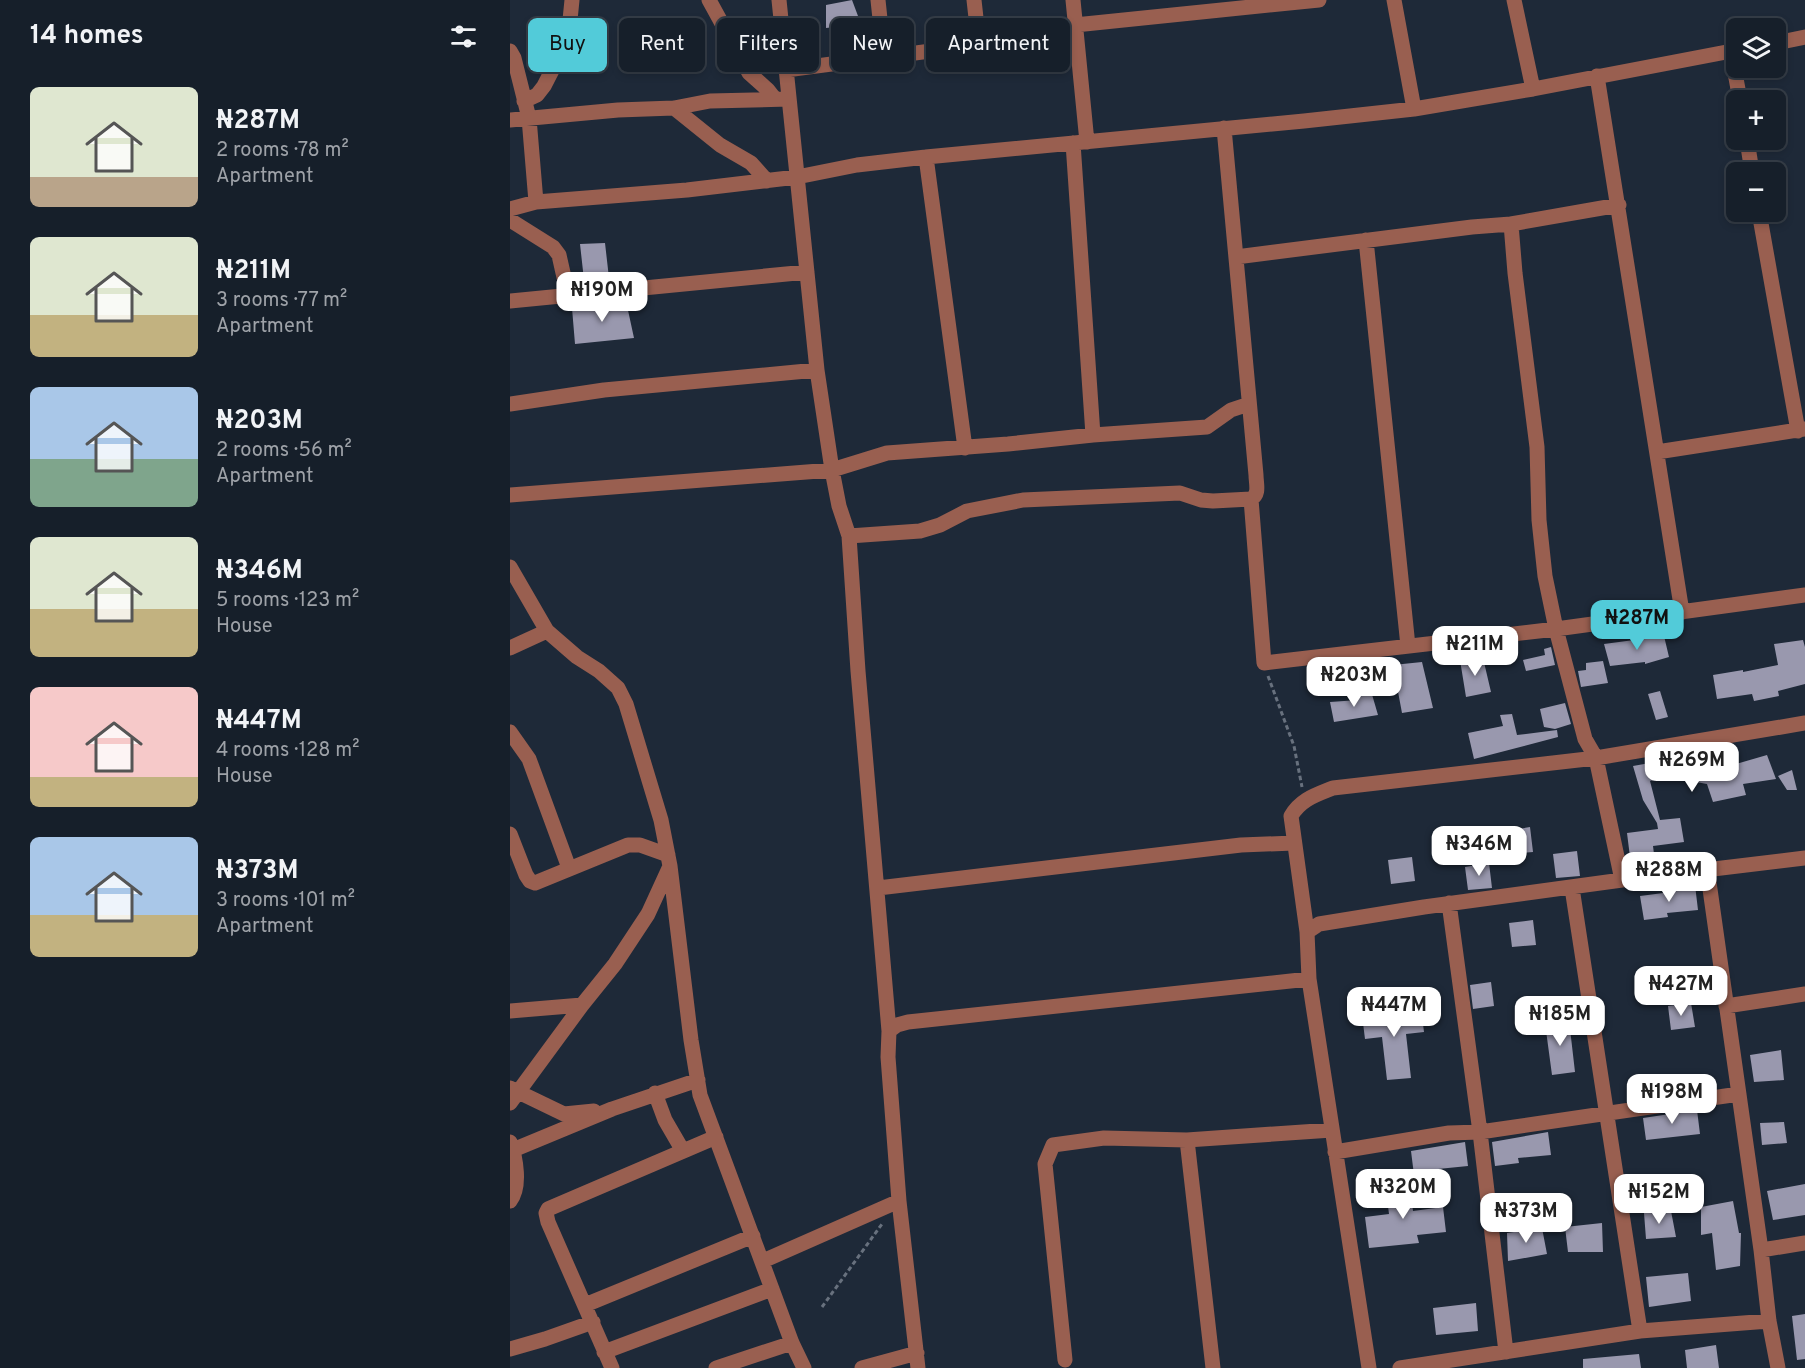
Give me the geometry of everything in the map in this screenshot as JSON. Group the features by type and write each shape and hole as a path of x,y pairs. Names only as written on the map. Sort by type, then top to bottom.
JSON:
{"street":[{"path":"524,102 537,95 544,86 566,43 572,0"},
{"path":"708,0 749,73 782,99"},
{"path":"779,0 781,18"},
{"path":"878,0 880,18"},
{"path":"974,0 976,18"},
{"path":"1073,0 1093,435"},
{"path":"1070,30 1319,0"},
{"path":"1394,0 1414,109"},
{"path":"1515,0 1533,89"},
{"path":"1786,41 1805,37"},
{"path":"510,51 514,58 529,118 536,202"},
{"path":"510,209 536,202 687,190 797,177 857,165 926,157 1414,109 1726,52"},
{"path":"786,72 782,99 797,177 817,370 832,470 839,506 849,536 858,671 889,1031 888,1057 899,1201 918,1360 862,1368"},
{"path":"1597,76 1682,612"},
{"path":"510,120 618,110 674,108 710,101 782,99"},
{"path":"674,108 720,145 751,163 767,180"},
{"path":"849,536 920,531 940,525 967,511 1023,500 1180,493 1201,500 1213,501 1251,499 1257,493 1224,128"},
{"path":"926,157 965,447"},
{"path":"1236,257 1511,224 1619,205"},
{"path":"510,220 552,246 559,255 568,295"},
{"path":"1657,452 1801,430 1761,222"},
{"path":"1511,224 1537,447 1539,520 1545,576 1556,629 1585,739 1596,758 1622,880"},
{"path":"1366,240 1408,646"},
{"path":"510,302 807,272"},
{"path":"510,404 604,390 817,370"},
{"path":"510,495 832,470 887,453 1207,427 1231,410 1250,404"},
{"path":"1251,499 1264,663 1556,629 1805,595"},
{"path":"510,567 547,631 618,688 626,704 661,820 669,860 690,1040 700,1095 792,1343 804,1368"},
{"path":"510,648 547,631"},
{"path":"1369,1368 1309,979 1307,932 1291,816 1297,806 1333,788 1596,758 1805,723"},
{"path":"510,732 529,759 569,868"},
{"path":"510,834 530,881 539,882 633,844 669,860"},
{"path":"878,888 1241,845 1294,843"},
{"path":"1307,932 1319,924 1449,903 1707,868 1805,858"},
{"path":"612,1109 564,1114 513,1094 615,964 648,914 669,860"},
{"path":"1707,868 1769,1321 1778,1368"},
{"path":"1572,888 1640,1331"},
{"path":"1449,903 1480,1132 1506,1352"},
{"path":"889,1031 897,1025 908,1022 1309,979"},
{"path":"1726,1006 1805,994"},
{"path":"510,1011 582,1005"},
{"path":"510,1202 516,1185 511,1145 655,1093 698,1080"},
{"path":"655,1093 665,1120 682,1151"},
{"path":"1335,1152 1449,1133 1480,1132 1738,1094"},
{"path":"1065,1360 1045,1164 1053,1145 1104,1138 1187,1140 1332,1130"},
{"path":"612,1368 546,1213 548,1209 716,1137"},
{"path":"1187,1140 1213,1368"},
{"path":"763,1261 899,1201"},
{"path":"585,1305 753,1236"},
{"path":"1761,1250 1805,1243"},
{"path":"604,1352 772,1289"},
{"path":"1400,1368 1640,1331 1769,1321"},
{"path":"510,1349 593,1322"},
{"path":"716,1368 758,1361 792,1343"}],"path":[{"path":"1264,663 1294,746 1305,800"},
{"path":"822,1307 885,1220"}],"building":[{"path":"852,0 859,18 831,18 831,27 826,28 826,5"},
{"path":"605,243 609,278 584,280 580,244"},
{"path":"626,301 634,338 575,344 572,308"},
{"path":"1664,636 1669,657 1645,664 1645,662 1610,666 1604,644"},
{"path":"1803,640 1805,684 1778,691 1779,696 1754,701 1752,694 1717,699 1713,675 1778,665 1774,644"},
{"path":"1551,647 1555,665 1526,671 1523,660 1545,655 1544,649"},
{"path":"1483,658 1491,692 1466,697 1460,660"},
{"path":"1603,661 1608,683 1581,687 1578,671 1586,670 1586,663"},
{"path":"1422,662 1433,708 1402,713 1393,665"},
{"path":"1371,691 1378,715 1334,722 1330,702 1358,700 1357,694"},
{"path":"1660,691 1668,717 1656,720 1648,694"},
{"path":"1565,703 1571,724 1555,729 1544,727 1540,709"},
{"path":"1512,714 1517,735 1557,730 1558,737 1474,759 1468,733 1503,726 1500,715"},
{"path":"1700,754 1703,767 1734,760 1736,764 1767,755 1776,779 1743,784 1746,795 1713,802 1707,784 1696,782 1692,772 1653,777 1654,780 1650,781 1660,820 1680,818 1684,842 1653,846 1654,854 1630,857 1627,833 1658,829 1657,823 1643,800 1633,766"},
{"path":"1792,770 1797,790 1787,790 1778,776"},
{"path":"1530,827 1533,852 1509,854 1506,831"},
{"path":"1577,851 1580,876 1556,878 1553,854"},
{"path":"1412,857 1415,881 1391,884 1388,860"},
{"path":"1489,863 1492,888 1468,890 1465,867"},
{"path":"1695,885 1698,910 1667,913 1668,917 1644,920 1640,896 1671,892 1671,889"},
{"path":"1533,920 1536,945 1512,947 1509,923"},
{"path":"1491,982 1494,1006 1473,1009 1470,985"},
{"path":"1691,1003 1695,1027 1671,1030 1668,1006"},
{"path":"1421,1008 1424,1032 1406,1034 1411,1078 1387,1080 1382,1037 1365,1039 1362,1015"},
{"path":"1569,1020 1575,1072 1552,1075 1545,1023"},
{"path":"1781,1050 1784,1080 1754,1082 1750,1055"},
{"path":"1697,1110 1700,1134 1646,1140 1643,1118"},
{"path":"1784,1122 1787,1143 1762,1145 1760,1123"},
{"path":"1548,1132 1551,1155 1518,1158 1519,1163 1495,1166 1492,1142"},
{"path":"1465,1142 1468,1166 1438,1169 1438,1172 1414,1175 1411,1151"},
{"path":"1409,1180 1413,1211 1443,1207 1446,1232 1417,1235 1419,1243 1369,1248 1365,1217 1389,1214 1385,1183"},
{"path":"1805,1184 1805,1215 1773,1220 1767,1191"},
{"path":"1733,1201 1739,1233 1741,1233 1740,1266 1716,1270 1712,1233 1701,1235 1701,1207"},
{"path":"1671,1211 1676,1237 1646,1239 1644,1213"},
{"path":"1602,1223 1603,1252 1568,1252 1565,1227"},
{"path":"1542,1228 1547,1254 1508,1261 1507,1233"},
{"path":"1688,1273 1691,1301 1649,1307 1646,1277"},
{"path":"1476,1303 1478,1331 1436,1335 1433,1308"},
{"path":"1805,1314 1805,1359 1797,1360 1792,1316"},
{"path":"1716,1345 1719,1368 1687,1368 1685,1350"},
{"path":"1639,1354 1641,1368 1583,1368 1583,1359"}]}
